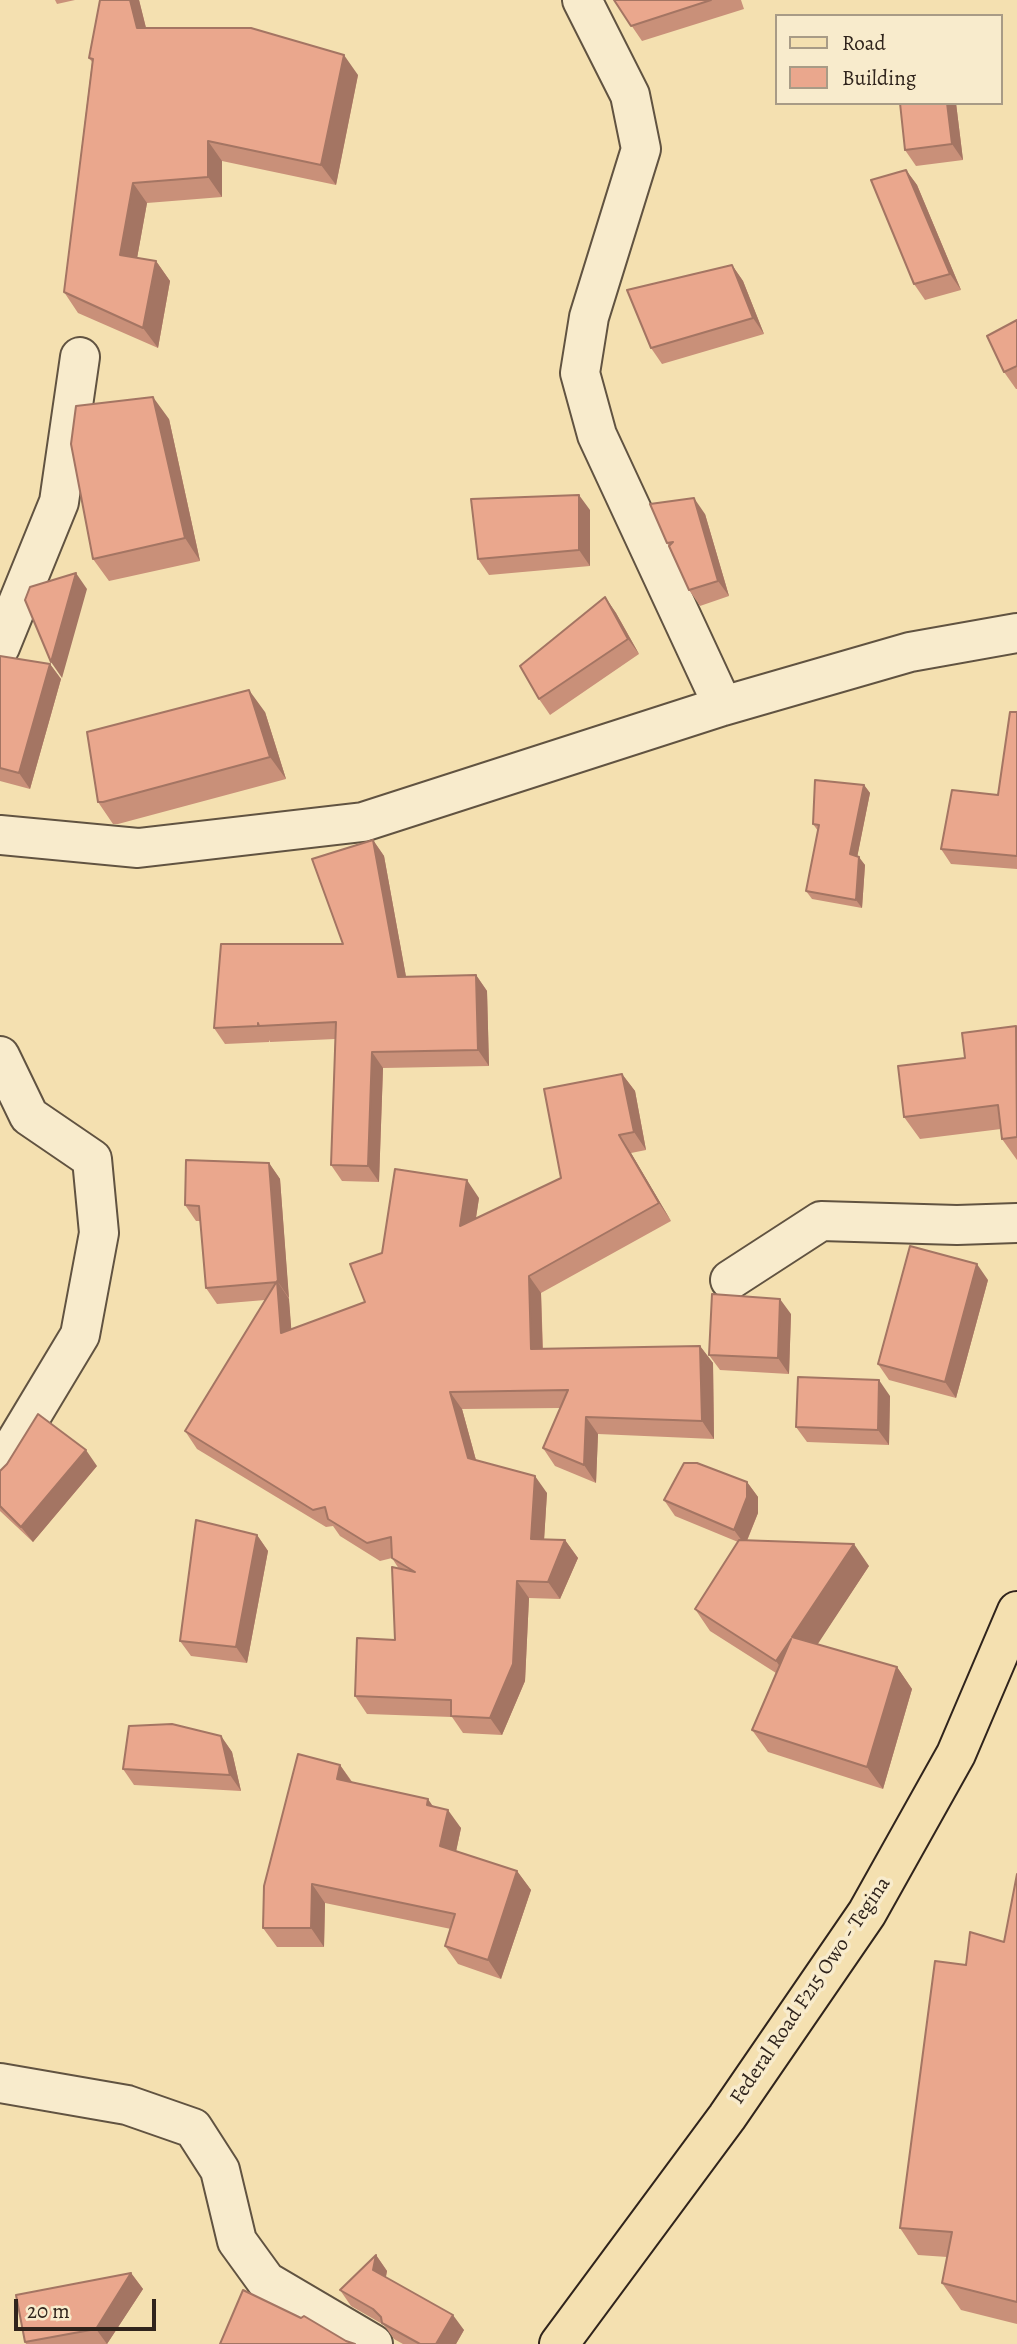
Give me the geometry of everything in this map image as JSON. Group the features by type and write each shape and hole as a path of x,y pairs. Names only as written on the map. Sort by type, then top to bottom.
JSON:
{"main road":[{"name":"Federal Road F215 Owo - Tegina","path":"559,2344 727,2117 867,1913 956,1754 1017,1611"}],"street":[{"path":"582,0 630,95 641,149 589,317 580,373 597,435 723,706"},
{"path":"0,648 59,502 80,357"},
{"path":"0,835 138,848 363,822 723,706 910,652 1017,633"},
{"path":"0,1056 29,1116 92,1159 99,1233 80,1335 0,1468"},
{"path":"730,1280 821,1221 957,1225 1017,1223"},
{"path":"0,2083 127,2105 193,2128 220,2170 237,2241 266,2281 373,2344"}],"building":[{"path":"100,0 130,0 137,28 251,28 344,55 321,165 208,141 208,177 133,183 120,255 156,261 143,328 64,292 93,59 89,58"},
{"path":"614,0 711,0 631,26"},
{"path":"900,105 947,105 952,144 905,150"},
{"path":"906,170 950,274 914,284 871,180"},
{"path":"732,265 753,318 651,348 627,290"},
{"path":"1017,320 1017,366 1004,372 987,336"},
{"path":"153,397 185,538 93,559 71,444 76,406"},
{"path":"579,495 579,550 478,559 471,499"},
{"path":"694,498 718,581 689,590 669,546 673,542 667,543 650,504"},
{"path":"76,573 51,662 25,600 30,587"},
{"path":"605,597 628,639 539,699 520,666"},
{"path":"0,656 50,664 19,773 0,768"},
{"path":"249,690 270,757 98,802 87,732"},
{"path":"1010,712 1017,712 1017,856 941,849 952,790 998,795"},
{"path":"815,780 864,785 850,854 859,857 856,900 806,891 819,825 813,824"},
{"path":"373,840 398,977 476,975 478,1050 372,1052 368,1166 331,1165 336,1022 259,1026 258,1023 258,1026 214,1028 221,944 343,944 312,859"},
{"path":"1016,1026 1017,1137 1002,1139 998,1105 904,1117 898,1066 965,1058 962,1033"},
{"path":"622,1074 634,1132 619,1135 659,1203 529,1276 531,1349 700,1346 702,1421 586,1417 584,1465 543,1448 568,1390 450,1392 468,1458 535,1476 531,1539 565,1540 548,1582 517,1581 513,1664 490,1718 451,1716 451,1700 355,1696 357,1638 395,1640 392,1567 415,1572 392,1558 391,1537 367,1543 328,1519 325,1507 313,1510 185,1431 277,1281 281,1333 365,1302 350,1264 382,1253 395,1169 467,1180 460,1226 561,1178 544,1089"},
{"path":"186,1160 269,1163 278,1282 206,1288 199,1206 185,1205"},
{"path":"910,1246 977,1264 945,1382 878,1364"},
{"path":"712,1294 780,1299 778,1358 709,1355"},
{"path":"798,1377 879,1380 878,1430 796,1427"},
{"path":"38,1414 86,1450 21,1527 0,1506 0,1471"},
{"path":"684,1463 697,1463 747,1482 747,1497 734,1530 664,1500"},
{"path":"196,1520 257,1535 236,1647 180,1641"},
{"path":"739,1540 854,1544 792,1637 897,1667 867,1767 752,1730 791,1639 776,1661 695,1609"},
{"path":"172,1724 221,1736 230,1775 123,1769 129,1726"},
{"path":"298,1754 340,1765 337,1779 428,1799 427,1805 448,1810 440,1846 517,1871 488,1960 445,1946 455,1914 312,1884 311,1928 263,1928 264,1886"},
{"path":"1017,1874 1017,2302 942,2283 952,2232 900,2228 935,1961 966,1965 970,1932 1004,1942"},
{"path":"376,2255 373,2270 453,2315 436,2344 420,2344 382,2323 381,2317 373,2309 340,2290"},
{"path":"131,2273 96,2329 25,2342 16,2295"},
{"path":"243,2290 301,2318 304,2316 355,2344 220,2344"}]}
